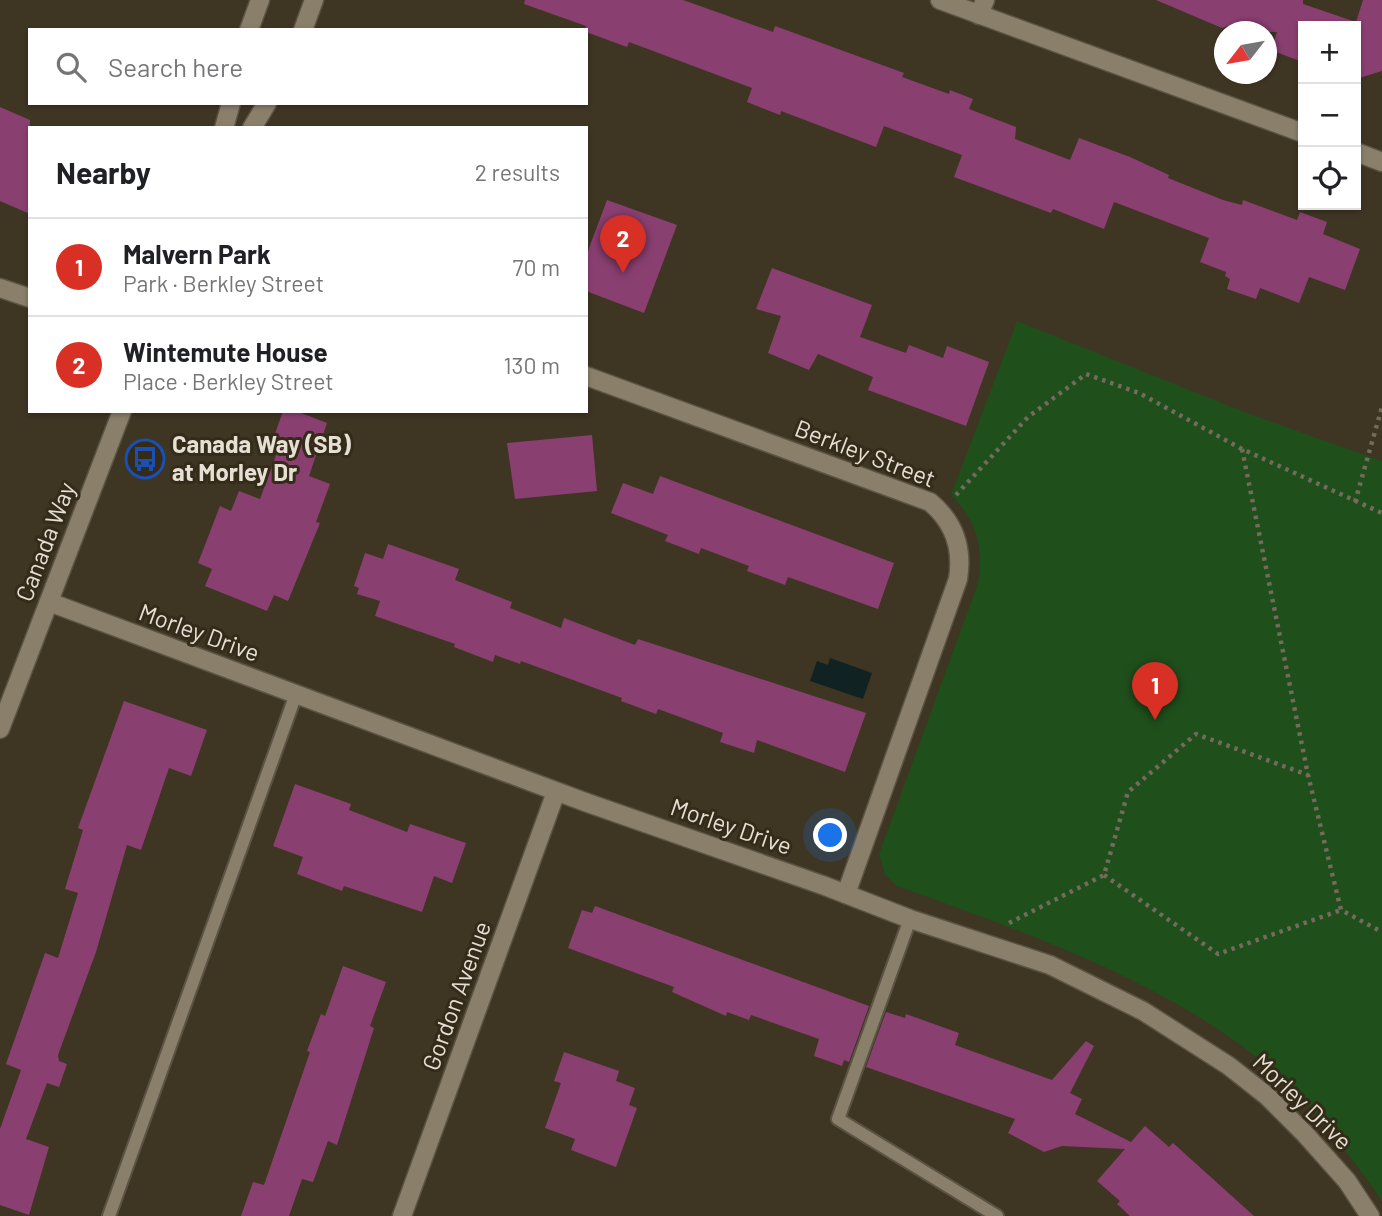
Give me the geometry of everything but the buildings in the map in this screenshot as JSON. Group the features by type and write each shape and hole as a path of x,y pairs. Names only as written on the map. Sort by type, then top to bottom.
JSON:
{"street":[{"path":"250,28 260,0"},
{"path":"304,28 314,0"},
{"path":"940,0 982,7 1298,131"},
{"path":"224,126 230,105"},
{"path":"253,126 266,105"},
{"path":"1361,154 1382,162"},
{"path":"0,288 28,297"},
{"name":"Berkley Street","path":"588,377 929,502 948,522 955,537 961,563 958,579 857,856 846,894"},
{"name":"Canada Way","path":"0,730 121,413"},
{"name":"Morley Drive","path":"49,602 556,792 910,919 1050,965 1143,1011 1229,1066 1267,1096 1305,1134 1347,1181 1370,1216"},
{"name":"Gordon Avenue","path":"402,1216 556,792"}],"lane":[{"path":"108,1216 296,694"},
{"path":"910,919 838,1119 997,1216"}],"path":[{"path":"929,502 958,494 1028,417 1086,374 1139,393 1242,449 1382,513"},
{"path":"1355,502 1382,407"},
{"path":"1242,449 1308,775 1341,910"},
{"path":"1009,923 1104,875 1128,792 1196,734 1308,775"},
{"path":"1104,875 1218,954 1341,910 1382,932"}],"green space":[{"path":"1017,321 1247,413 1382,461 1382,1201 1353,1160 1303,1101 1247,1050 1208,1023 1166,998 1078,955 897,886 885,875 879,854 977,586 980,560 977,537 967,515 951,495"}],"shaded area":[{"path":"830,658 872,673 863,699 810,681 817,661 828,665"}],"place":[{"name":"Wintemute House","path":"623,273"},
{"name":"Canada Way (SB) at Morley Dr","path":"145,459"},
{"name":"Malvern Park","path":"1155,720"}]}
